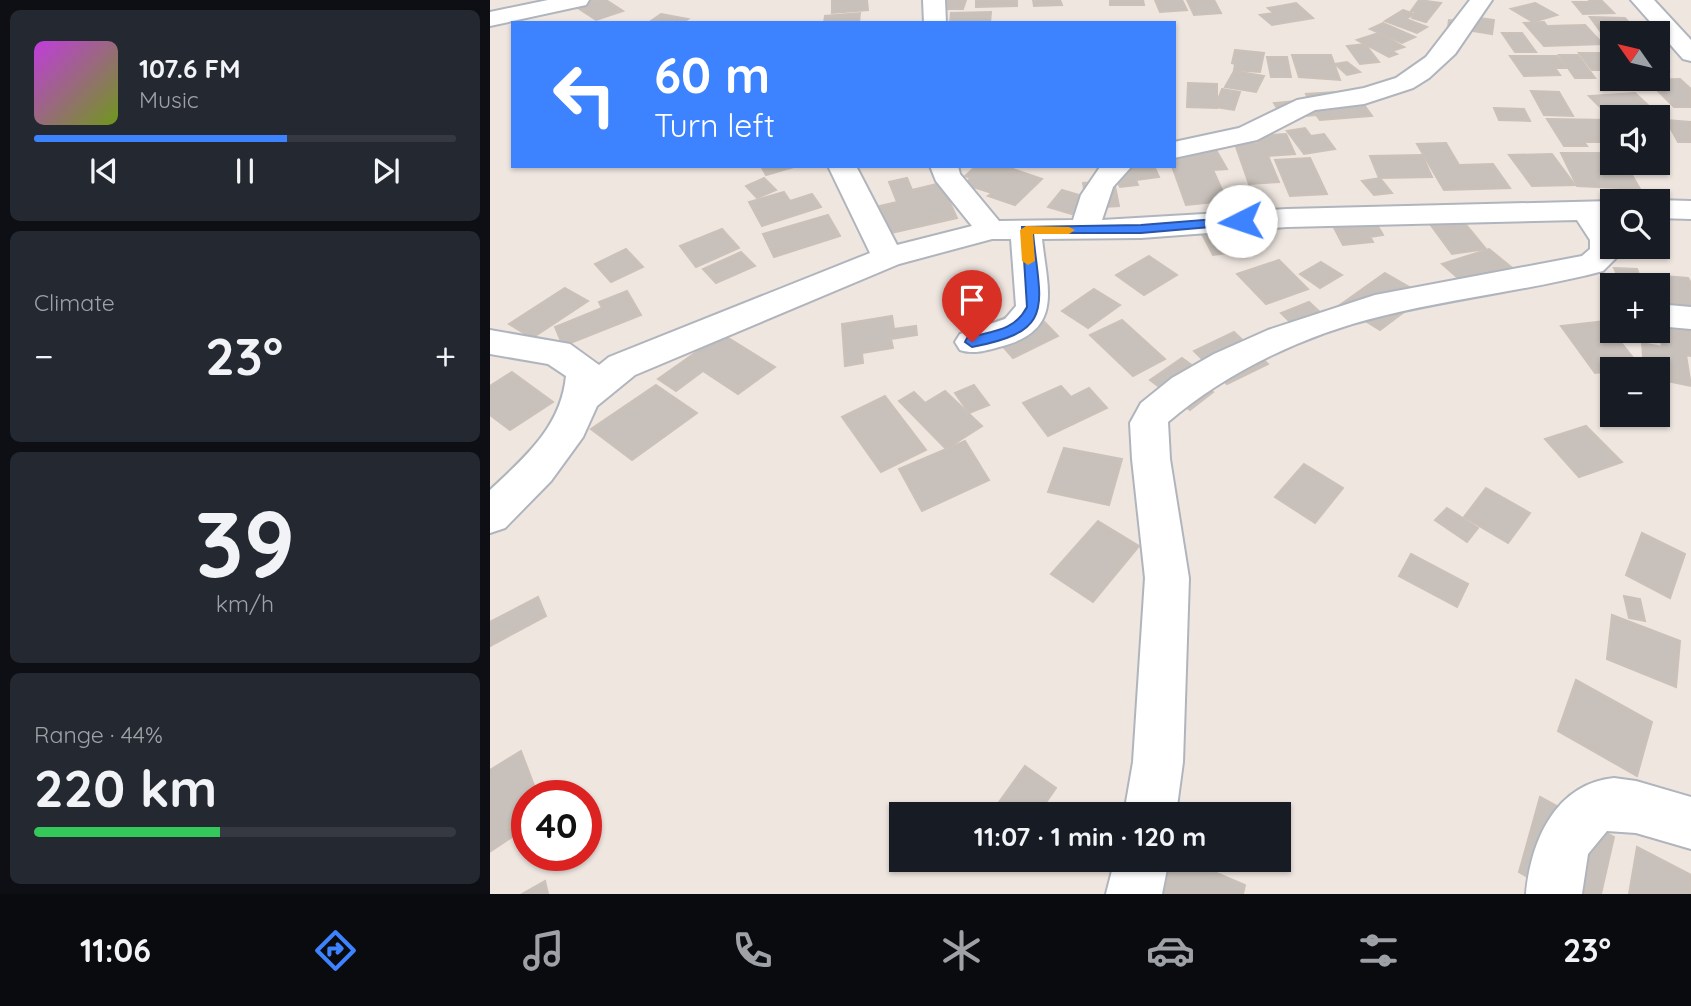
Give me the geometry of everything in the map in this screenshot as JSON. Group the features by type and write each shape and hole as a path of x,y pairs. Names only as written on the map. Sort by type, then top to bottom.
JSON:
{"street":[{"path":"490,19 578,0"},
{"path":"934,0 935,21"},
{"path":"1176,150 1249,134 1289,111 1313,103 1367,95 1395,87 1419,75 1444,55 1481,0"},
{"path":"1642,0 1687,44"},
{"path":"843,168 888,257"},
{"path":"944,168 946,175 991,230"},
{"path":"1085,230 1093,196 1105,177 1116,168"},
{"path":"1670,209 1691,210"},
{"path":"582,398 622,366 888,257 991,230 1085,230 1287,218 1598,210 1606,252 1592,264 1375,306 1280,338 1185,387 1154,412 1149,423 1151,459 1167,578 1158,762 1152,802"},
{"path":"972,342 1001,336 1018,329 1034,307 1026,230"},
{"path":"490,342 558,353 584,371 582,398 570,427 537,470 490,516"},
{"path":"1554,894 1566,840 1582,815 1606,804 1640,808 1691,823"},
{"path":"1134,894 1139,872"}],"building":[{"path":"594,0 606,0 623,11 596,20 575,6"},
{"path":"832,0 867,0 868,10 832,13"},
{"path":"935,0 966,0 963,9 932,9"},
{"path":"976,0 1017,0 1017,6 976,7"},
{"path":"1033,0 1060,0 1062,5 1034,6"},
{"path":"1110,0 1143,0 1144,5 1110,5"},
{"path":"1155,0 1182,0 1187,10 1160,12"},
{"path":"1187,0 1214,0 1221,13 1194,15"},
{"path":"1419,0 1441,3 1426,22 1412,18 1416,12 1411,11"},
{"path":"1589,0 1601,0 1614,13 1583,14 1573,2 1591,2"},
{"path":"1296,3 1313,18 1272,25 1260,15 1274,13 1268,8"},
{"path":"1535,3 1557,15 1533,22 1511,9"},
{"path":"1403,10 1414,14 1406,19 1427,27 1417,33 1385,21"},
{"path":"991,12 990,21 950,21 951,13"},
{"path":"860,13 859,21 824,21 825,16"},
{"path":"661,14 688,19 685,21 651,21"},
{"path":"1460,15 1494,20 1492,34 1448,27 1449,20 1459,21"},
{"path":"1590,17 1625,18 1628,21 1600,21 1600,31"},
{"path":"1544,22 1547,26 1585,25 1600,44 1544,46 1524,23"},
{"path":"1383,23 1415,37 1402,43 1370,29"},
{"path":"1378,33 1404,47 1392,51 1397,54 1389,57 1357,40"},
{"path":"1502,33 1522,33 1536,52 1515,52"},
{"path":"1365,44 1379,62 1360,64 1347,46"},
{"path":"1235,50 1264,53 1260,72 1234,70 1235,64 1232,63"},
{"path":"1579,53 1600,53 1600,70 1592,70"},
{"path":"1292,55 1331,55 1340,80 1299,77"},
{"path":"1559,55 1578,55 1595,78 1575,78"},
{"path":"1510,56 1557,56 1567,68 1555,68 1560,75 1524,76"},
{"path":"1267,57 1287,57 1291,77 1271,77"},
{"path":"1347,62 1360,72 1347,75 1335,64"},
{"path":"1234,71 1264,76 1256,92 1225,87"},
{"path":"1670,79 1680,79 1691,89 1691,107 1674,107 1658,91 1670,91"},
{"path":"1188,83 1217,84 1217,108 1187,107"},
{"path":"1222,89 1240,92 1234,110 1215,107"},
{"path":"1354,91 1372,116 1320,120 1316,115 1283,118 1274,103 1309,100 1306,94"},
{"path":"1531,91 1559,92 1573,116 1544,115"},
{"path":"1635,93 1648,105 1600,107 1589,96"},
{"path":"1494,108 1524,109 1530,121 1499,120"},
{"path":"1547,119 1600,120 1600,142 1584,142 1587,146 1564,146"},
{"path":"1670,120 1691,122 1691,142 1678,142 1670,127"},
{"path":"1305,128 1311,136 1324,134 1335,149 1304,154 1287,131"},
{"path":"1286,134 1295,154 1268,156 1279,182 1249,184 1235,144 1259,143 1256,136"},
{"path":"1212,143 1227,169 1213,170 1227,201 1186,205 1173,168 1176,168 1176,146"},
{"path":"1446,143 1459,165 1493,164 1510,188 1444,190 1417,144"},
{"path":"1561,153 1600,153 1600,175 1632,175 1640,189 1577,186"},
{"path":"1552,154 1575,185 1532,186 1509,155"},
{"path":"1422,155 1432,177 1379,178 1370,156"},
{"path":"1310,158 1327,194 1290,196 1275,160"},
{"path":"762,168 790,168 766,175"},
{"path":"974,168 1010,168 1042,179 1015,205 988,196 992,193 964,184 971,178 965,176"},
{"path":"1112,168 1155,168 1159,177 1136,180 1138,185 1120,187"},
{"path":"764,178 776,190 757,198 746,186"},
{"path":"907,178 912,190 941,183 957,218 891,233 880,206 897,202 889,182"},
{"path":"1380,178 1392,193 1374,195 1362,181"},
{"path":"1114,181 1119,206 1087,208 1083,183"},
{"path":"1062,190 1086,197 1072,214 1048,207"},
{"path":"784,192 790,201 812,194 821,207 762,226 749,202"},
{"path":"828,215 840,236 774,257 763,234"},
{"path":"1372,216 1383,235 1370,237 1373,242 1343,245 1330,220"},
{"path":"1462,220 1486,249 1452,254 1430,224"},
{"path":"1250,225 1263,248 1213,255 1201,232"},
{"path":"722,229 739,248 696,267 680,246"},
{"path":"626,249 643,267 611,282 595,264"},
{"path":"1489,249 1522,276 1474,292 1442,264"},
{"path":"741,252 755,266 716,283 703,269"},
{"path":"1149,256 1177,275 1144,295 1116,275"},
{"path":"1279,260 1308,289 1266,304 1237,274"},
{"path":"1321,262 1342,275 1320,288 1300,274"},
{"path":"1614,268 1637,269 1639,273 1616,273"},
{"path":"1385,273 1425,296 1380,330 1340,305"},
{"path":"1670,277 1688,278 1691,283 1691,305 1670,303"},
{"path":"565,288 588,301 532,338 509,324"},
{"path":"1094,289 1120,305 1088,328 1062,311"},
{"path":"627,291 641,315 563,346 555,327 602,308 599,302"},
{"path":"1309,302 1336,327 1308,339 1281,313"},
{"path":"1029,306 1058,336 1013,358 985,326"},
{"path":"892,316 894,329 916,326 917,335 891,339 893,348 862,353 863,363 845,366 842,324"},
{"path":"1122,320 1165,359 1133,376 1090,335"},
{"path":"1600,322 1600,343 1622,343 1633,357 1600,357 1600,372 1595,373 1561,326"},
{"path":"1670,323 1691,328 1691,356 1686,355 1691,386 1670,382 1670,357 1643,357 1642,343 1662,347 1662,343 1670,343"},
{"path":"1234,332 1268,364 1227,384 1194,351"},
{"path":"722,334 775,367 738,394 703,371 676,391 658,379"},
{"path":"1182,358 1207,376 1199,382 1213,392 1190,410 1150,380"},
{"path":"512,372 553,402 510,430 490,415 490,386"},
{"path":"656,385 697,413 632,460 591,429"},
{"path":"974,385 989,405 969,413 955,393"},
{"path":"1061,386 1071,397 1089,388 1107,408 1048,436 1023,403"},
{"path":"945,391 982,426 946,449 899,401 914,392 925,403"},
{"path":"885,396 926,450 881,472 842,417"},
{"path":"1586,426 1622,462 1579,477 1545,439"},
{"path":"965,441 989,480 922,511 899,469"},
{"path":"1064,448 1122,459 1109,505 1048,492"},
{"path":"1304,464 1343,488 1315,523 1275,497"},
{"path":"1486,488 1530,513 1508,543 1464,517"},
{"path":"1447,508 1478,528 1467,542 1435,520"},
{"path":"1098,521 1139,546 1093,602 1051,574"},
{"path":"1642,533 1685,554 1670,598 1626,575"},
{"path":"1411,554 1468,584 1457,607 1399,576"},
{"path":"1624,596 1640,599 1645,621 1629,618"},
{"path":"538,597 546,616 490,646 490,622"},
{"path":"1612,615 1680,641 1676,687 1607,659"},
{"path":"1576,680 1652,722 1637,776 1558,731"},
{"path":"521,751 532,780 511,780 511,838 491,851 490,770"},
{"path":"1025,766 1056,788 1046,802 999,802"},
{"path":"1540,797 1614,837 1601,894 1556,894 1519,872"},
{"path":"1637,847 1691,875 1691,894 1629,894"},
{"path":"1117,872 1214,872 1245,885 1243,894 1109,894"},
{"path":"545,881 548,894 522,894"}],"slow traffic":[{"path":"1028,261 1026,230 1069,230"}],"route":[{"path":"972,342 1001,336 1018,329 1034,307 1026,230 1141,229 1241,221"}]}
